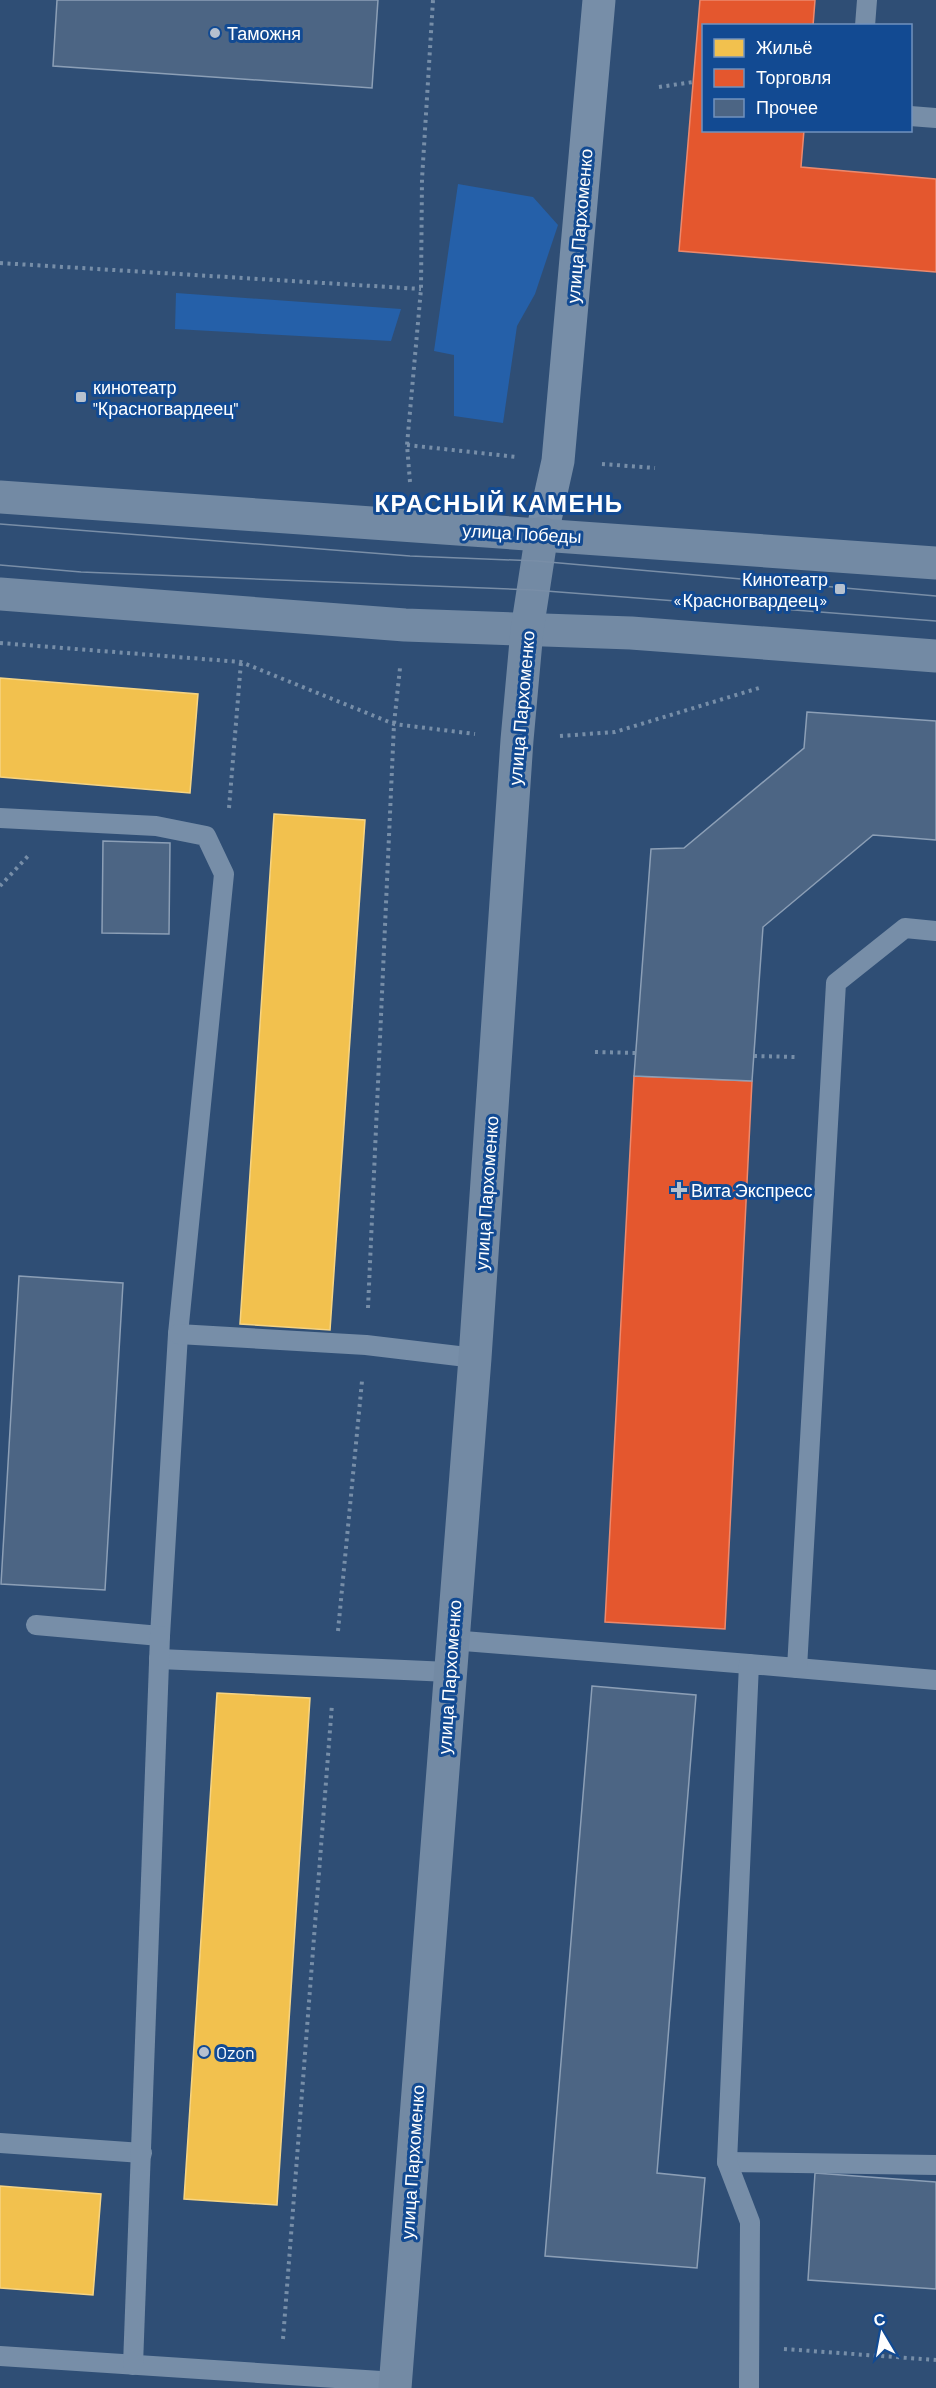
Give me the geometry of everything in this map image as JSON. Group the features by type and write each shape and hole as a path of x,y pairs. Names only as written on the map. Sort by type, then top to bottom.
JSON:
{"main road":[{"name":"улица Победы","path":"0,497 413,527 542,533 936,563"},
{"name":"улица Пархоменко","path":"396,2385 450,1656 475,1358 517,740 527,630 542,533"},
{"path":"0,594 405,625 631,633 936,656"}],"street":[{"name":"улица Пархоменко","path":"542,533 558,461 599,0"}],"lane":[{"path":"865,24 867,0"},
{"path":"912,116 936,118"},
{"path":"0,818 156,826 206,836 224,874 178,1334 160,1636 133,2365"},
{"path":"797,1668 836,983 905,928 936,931"},
{"path":"178,1334 366,1345 475,1358"},
{"path":"36,1625 160,1636"},
{"path":"159,1659 335,1665 450,1656 749,1664 936,1680"},
{"path":"749,1664 728,2162 750,2222 749,2388"},
{"path":"0,2143 142,2153"},
{"path":"728,2162 936,2165"},
{"path":"0,2356 280,2374 396,2385"}],"path":[{"path":"413,527 407,445 421,290 422,179 433,0"},
{"path":"659,87 693,82"},
{"path":"0,263 421,290"},
{"path":"280,2374 335,1665 366,1345 394,724 405,625"},
{"path":"0,643 241,662 394,724 517,740 615,732 770,685"},
{"path":"224,874 241,662"},
{"path":"595,1052 636,1053"},
{"path":"751,2347 936,2360"}],"shaded area":[{"path":"458,184 533,197 558,225 535,294 517,326 503,423 454,416 454,355 434,351"},
{"path":"176,293 401,309 391,341 175,329"}],"building: Жильё":[{"path":"0,678 198,694 190,793 0,777"},
{"path":"274,814 365,820 330,1330 240,1324"},
{"path":"217,1693 310,1698 277,2205 184,2199"},
{"path":"0,2186 101,2194 93,2295 0,2288"}],"building: Торговля":[{"path":"700,0 815,0 813,24 702,24 702,132 804,132 801,167 936,179 936,272 679,251"},
{"path":"634,1076 752,1081 725,1629 605,1622"}],"building: Прочее":[{"name":"Таможня","path":"57,0 378,0 372,88 53,66"},
{"path":"807,712 936,721 936,840 873,835 763,927 752,1081 634,1076 651,849 684,848 804,748"},
{"path":"103,841 170,843 169,934 102,933"},
{"path":"19,1276 123,1283 105,1590 1,1584"},
{"path":"592,1686 696,1695 657,2173 705,2178 697,2268 545,2256"},
{"path":"815,2173 936,2182 936,2289 808,2280"}],"tram line":[{"path":"0,524 410,556 537,561 936,596"},
{"path":"0,565 81,572 533,590 936,621"}],"place":[{"name":"Таможня","path":"215,33"},
{"name":"кинотеатр \"Красногвардеец\"","path":"81,397"},
{"name":"Кинотеатр «Красногвардеец»","path":"840,589"},
{"name":"Вита Экспресс","path":"679,1190"},
{"name":"Ozon","path":"204,2052"}],"district":[{"name":"КРАСНЫЙ КАМЕНЬ","path":"499,502"}]}
